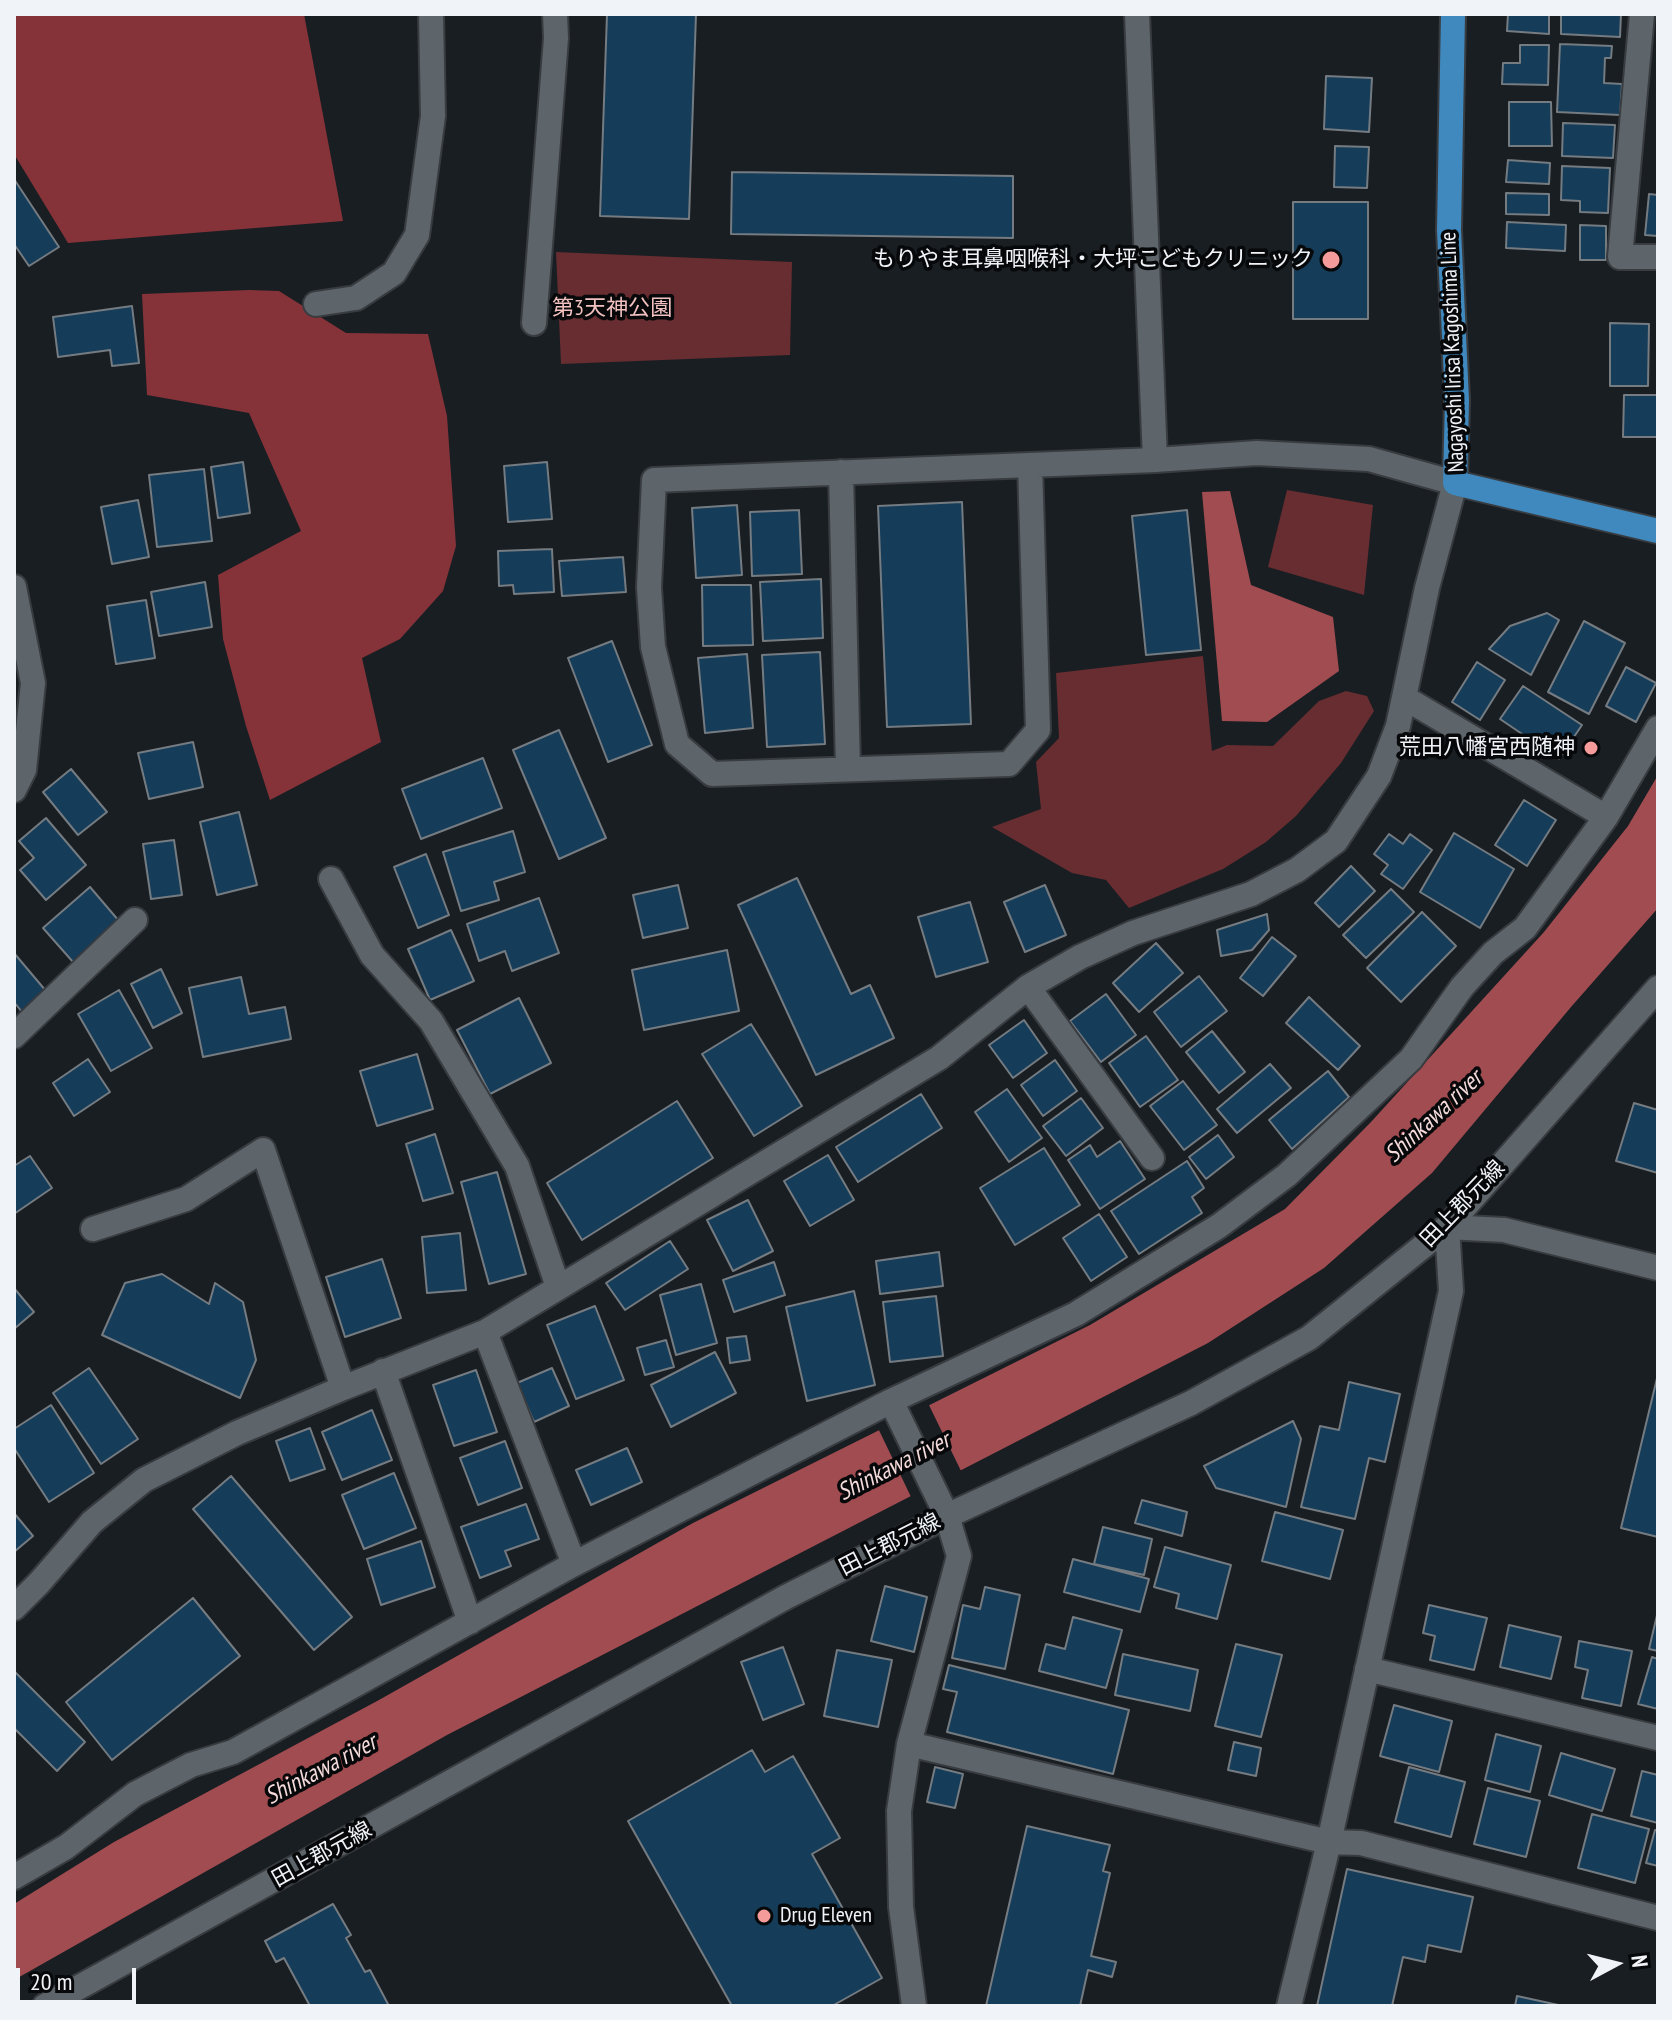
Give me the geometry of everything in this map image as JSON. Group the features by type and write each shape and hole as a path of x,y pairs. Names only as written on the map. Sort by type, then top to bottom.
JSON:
{"main road":[{"name":"Nagayoshi Irisa Kagoshima Line","path":"1453,14 1449,230 1457,400 1455,483 1658,531"}],"street":[{"path":"316,304 356,298 394,273 417,235 433,116 431,14"},
{"path":"534,323 556,38 555,14"},
{"path":"1137,14 1155,460"},
{"path":"1642,14 1620,257 1658,257"},
{"path":"14,1608 92,1522 144,1480 237,1433 485,1332 939,1058 1028,987 1080,957 1133,933 1251,894 1297,870 1336,841 1379,776 1398,726 1427,588 1455,483 1369,459 1257,453 1155,460 654,480 649,587 653,647 677,744 712,774 1009,764 1038,730 1030,465"},
{"path":"841,472 848,769"},
{"path":"14,587 24,690 24,770 14,790"},
{"path":"1405,698 1606,817"},
{"path":"14,1877 66,1847 135,1794 191,1765 233,1752 574,1564 891,1401 1076,1314 1206,1234 1287,1175 1411,1059 1462,987 1493,953 1525,928 1606,817 1658,728"},
{"path":"331,879 372,955 431,1021 517,1166 558,1287"},
{"path":"14,1036 135,920"},
{"path":"1028,987 1152,1158"},
{"name":"田上郡元線","path":"45,2006 467,1776 786,1597 947,1516 1191,1403 1309,1338 1447,1227 1658,988"},
{"path":"93,1229 186,1199 263,1150 343,1388"},
{"path":"1289,2006 1329,1842 1451,1291 1447,1227 1504,1230 1658,1268"},
{"path":"485,1332 574,1564"},
{"path":"383,1371 470,1622"},
{"path":"891,1401 947,1516 959,1556 909,1744 899,1825 901,1907 914,2006"},
{"path":"1367,1669 1658,1738"},
{"path":"909,1744 1329,1842 1361,1843 1658,1918"}],"green space":[{"name":"第3天神公園","path":"556,252 792,262 790,355 561,364"},
{"path":"1287,490 1373,505 1364,595 1268,567"},
{"path":"1203,656 1212,751 1227,745 1273,746 1319,701 1346,691 1367,696 1374,711 1341,763 1296,816 1266,842 1223,869 1129,908 1106,880 1072,873 992,827 1041,809 1036,762 1059,738 1056,673"}],"shaded area":[{"path":"14,14 304,14 343,221 68,243 14,154"},
{"path":"279,291 346,333 428,334 447,416 456,546 443,591 400,639 362,658 381,742 270,800 223,639 218,575 301,531 249,413 147,395 142,294"}],"water":[{"path":"1230,491 1251,585 1333,617 1339,671 1267,722 1222,721 1202,492"},
{"name":"Shinkawa river","path":"1658,775 1658,908 1432,1173 1324,1268 1208,1343 447,1735 14,1980 14,1904 114,1842 379,1700 693,1523 1090,1325 1285,1209 1371,1122 1544,932 1628,826"}],"pier":[{"path":"927,1401 962,1473 912,1499 877,1426"}],"building":[{"path":"607,14 696,14 689,219 600,216"},
{"path":"1508,14 1549,14 1549,34 1507,31"},
{"path":"1561,14 1621,14 1620,37 1561,34"},
{"path":"1560,44 1612,46 1611,58 1605,58 1604,83 1622,84 1620,115 1557,112"},
{"path":"1520,45 1549,45 1548,85 1502,84 1503,63 1520,63"},
{"path":"1326,76 1372,78 1369,132 1324,129"},
{"path":"1509,102 1551,102 1552,146 1509,146"},
{"path":"1563,123 1615,125 1613,158 1562,156"},
{"path":"1335,146 1369,147 1367,188 1334,187"},
{"path":"1508,160 1550,163 1549,184 1506,182"},
{"path":"1562,166 1610,168 1608,213 1580,212 1580,201 1561,200"},
{"path":"732,172 1013,176 1013,238 731,234"},
{"path":"14,179 59,247 29,266 14,244"},
{"path":"1506,193 1549,194 1549,215 1506,214"},
{"path":"1649,194 1658,195 1658,236 1645,235"},
{"name":"もりやま耳鼻咽喉科・大坪こどもクリニック","path":"1293,202 1368,202 1368,319 1293,319"},
{"path":"1507,222 1566,225 1565,251 1506,248"},
{"path":"1580,225 1606,226 1606,260 1580,260"},
{"path":"132,306 139,363 112,366 110,350 58,357 53,317"},
{"path":"1610,323 1649,324 1648,386 1610,386"},
{"path":"1624,395 1658,395 1658,437 1623,437"},
{"path":"243,462 250,513 218,518 211,467"},
{"path":"547,462 552,519 508,522 504,466"},
{"path":"204,469 212,541 157,547 149,475"},
{"path":"138,500 149,557 112,564 101,507"},
{"path":"962,502 971,724 887,727 878,506"},
{"path":"737,505 742,575 696,578 692,508"},
{"path":"799,510 802,574 752,576 750,512"},
{"path":"1187,510 1201,650 1146,655 1132,516"},
{"path":"552,549 554,592 514,594 513,585 499,586 498,551"},
{"path":"623,557 626,592 562,596 559,561"},
{"path":"821,579 823,638 763,641 760,582"},
{"path":"205,582 212,627 159,636 151,592"},
{"path":"702,585 751,585 753,645 703,646"},
{"path":"146,600 155,658 116,664 107,606"},
{"path":"1547,613 1559,620 1531,675 1489,649 1510,626"},
{"path":"1584,621 1625,643 1589,714 1548,692"},
{"path":"612,641 652,745 608,762 568,658"},
{"path":"820,652 825,744 767,747 762,655"},
{"path":"747,654 753,728 705,733 698,658"},
{"path":"1477,662 1505,680 1480,720 1452,702"},
{"path":"1626,667 1656,683 1636,722 1606,706"},
{"path":"1523,686 1582,725 1559,759 1500,719"},
{"path":"559,730 606,838 559,859 513,750"},
{"path":"193,742 203,787 149,799 138,753"},
{"path":"483,758 502,808 421,839 402,789"},
{"path":"71,769 107,812 78,835 43,792"},
{"path":"1524,800 1556,820 1527,866 1495,845"},
{"path":"239,812 257,885 217,895 200,822"},
{"path":"46,818 86,865 46,900 20,870 34,858 19,841"},
{"path":"513,831 525,872 494,882 499,900 461,911 443,852"},
{"path":"1454,833 1514,869 1480,928 1420,892"},
{"path":"1389,834 1403,844 1410,834 1432,850 1403,889 1381,874 1388,865 1374,854"},
{"path":"174,840 182,895 151,899 143,844"},
{"path":"426,854 449,915 418,928 394,867"},
{"path":"1351,866 1375,891 1339,927 1315,903"},
{"path":"797,878 851,994 870,985 894,1038 816,1075 738,905"},
{"path":"678,885 688,928 643,938 633,895"},
{"path":"1045,885 1066,935 1025,952 1004,902"},
{"path":"90,887 119,921 73,962 43,928"},
{"path":"1391,889 1414,912 1366,958 1343,935"},
{"path":"539,898 559,953 512,971 505,951 479,961 467,924"},
{"path":"970,902 988,962 936,977 918,917"},
{"path":"1422,912 1456,946 1401,1002 1367,968"},
{"path":"1267,914 1269,930 1252,950 1221,956 1217,930"},
{"path":"451,930 474,981 430,1000 408,949"},
{"path":"1272,937 1296,956 1263,996 1240,978"},
{"path":"1156,943 1183,973 1139,1012 1113,983"},
{"path":"727,950 739,1011 644,1030 632,970"},
{"path":"14,953 46,991 22,1012 14,1002"},
{"path":"161,969 182,1013 153,1028 131,984"},
{"path":"1199,976 1227,1011 1181,1047 1154,1012"},
{"path":"241,977 249,1014 285,1007 291,1039 203,1057 189,988"},
{"path":"119,990 152,1048 111,1071 78,1014"},
{"path":"1106,994 1136,1035 1101,1062 1070,1021"},
{"path":"1309,997 1360,1046 1338,1070 1286,1023"},
{"path":"519,998 551,1063 490,1094 457,1030"},
{"path":"1024,1020 1047,1053 1013,1078 989,1045"},
{"path":"751,1024 802,1106 754,1136 702,1054"},
{"path":"1212,1031 1245,1072 1219,1093 1186,1052"},
{"path":"1146,1036 1178,1080 1140,1107 1109,1063"},
{"path":"417,1054 433,1109 377,1126 360,1071"},
{"path":"88,1059 110,1092 74,1116 53,1083"},
{"path":"1055,1060 1077,1091 1043,1116 1021,1085"},
{"path":"1270,1064 1291,1088 1237,1133 1217,1109"},
{"path":"1328,1071 1349,1097 1292,1149 1269,1120"},
{"path":"1183,1081 1217,1125 1184,1150 1150,1106"},
{"path":"1007,1089 1042,1138 1009,1162 975,1112"},
{"path":"921,1094 942,1128 858,1182 836,1147"},
{"path":"1081,1098 1103,1128 1066,1156 1043,1126"},
{"path":"677,1101 713,1158 582,1240 547,1183"},
{"path":"1634,1103 1658,1110 1658,1173 1616,1161"},
{"path":"435,1134 453,1193 423,1201 406,1144"},
{"path":"1218,1135 1234,1157 1206,1179 1189,1157"},
{"path":"1120,1141 1145,1179 1100,1209 1068,1160 1090,1145 1097,1157"},
{"path":"1044,1148 1080,1205 1015,1245 980,1188"},
{"path":"828,1155 854,1200 810,1226 784,1181"},
{"path":"30,1156 52,1188 14,1214 14,1166"},
{"path":"1187,1161 1204,1188 1192,1197 1202,1213 1139,1254 1111,1211"},
{"path":"497,1172 526,1274 489,1284 461,1182"},
{"path":"748,1200 773,1251 733,1271 707,1220"},
{"path":"1099,1214 1127,1257 1091,1281 1063,1238"},
{"path":"460,1233 466,1290 427,1293 422,1237"},
{"path":"670,1241 688,1269 625,1310 606,1283"},
{"path":"939,1252 943,1286 880,1294 876,1261"},
{"path":"382,1259 401,1318 345,1337 326,1277"},
{"path":"774,1262 785,1295 734,1312 723,1280"},
{"path":"162,1274 209,1304 215,1283 243,1302 256,1360 240,1398 102,1335 125,1283"},
{"path":"701,1284 717,1343 676,1355 660,1295"},
{"path":"14,1288 34,1312 14,1329"},
{"path":"854,1291 875,1385 807,1401 786,1307"},
{"path":"936,1296 943,1356 890,1362 883,1302"},
{"path":"595,1306 624,1380 576,1399 547,1325"},
{"path":"746,1336 750,1360 730,1363 727,1338"},
{"path":"666,1340 674,1367 645,1375 637,1348"},
{"path":"715,1352 736,1393 671,1427 651,1385"},
{"path":"89,1368 138,1439 101,1464 53,1393"},
{"path":"552,1368 569,1406 534,1422 517,1383"},
{"path":"476,1370 497,1432 454,1446 433,1385"},
{"path":"1658,1374 1658,1537 1621,1528"},
{"path":"1349,1382 1400,1394 1385,1462 1369,1458 1355,1519 1301,1507 1320,1426 1339,1430"},
{"path":"51,1405 94,1473 49,1502 14,1448 14,1429"},
{"path":"372,1410 392,1460 342,1480 322,1432"},
{"path":"1293,1421 1301,1439 1286,1507 1216,1488 1204,1466"},
{"path":"310,1428 325,1469 290,1481 276,1441"},
{"path":"505,1441 522,1488 478,1505 460,1458"},
{"path":"627,1448 642,1482 591,1505 576,1470"},
{"path":"394,1473 416,1528 364,1549 342,1495"},
{"path":"231,1476 352,1617 314,1650 193,1509"},
{"path":"1142,1500 1187,1512 1182,1536 1135,1523"},
{"path":"526,1504 539,1539 505,1551 511,1566 480,1578 461,1527"},
{"path":"1275,1512 1343,1530 1330,1579 1262,1561"},
{"path":"14,1513 33,1536 14,1552"},
{"path":"1103,1527 1152,1539 1144,1575 1094,1564"},
{"path":"421,1541 435,1587 381,1605 367,1559"},
{"path":"1165,1547 1231,1565 1217,1619 1176,1608 1179,1594 1154,1587"},
{"path":"1073,1559 1149,1579 1140,1612 1064,1592"},
{"path":"885,1586 927,1597 914,1652 871,1641"},
{"path":"985,1587 1020,1595 1005,1669 952,1658 963,1605 980,1609"},
{"path":"193,1598 240,1656 112,1760 66,1702"},
{"path":"1429,1605 1487,1618 1474,1670 1430,1660 1435,1636 1423,1633"},
{"path":"1658,1611 1658,1651 1649,1649"},
{"path":"1073,1617 1122,1630 1106,1688 1039,1671 1046,1644 1065,1649"},
{"path":"1509,1625 1561,1637 1551,1679 1500,1667"},
{"path":"1579,1641 1632,1651 1621,1706 1582,1698 1588,1670 1575,1667"},
{"path":"1236,1644 1282,1655 1261,1737 1215,1726"},
{"path":"783,1647 804,1704 763,1720 741,1662"},
{"path":"837,1650 892,1660 878,1727 824,1716"},
{"path":"1123,1654 1198,1670 1190,1711 1115,1695"},
{"path":"1652,1657 1658,1659 1658,1709 1638,1704"},
{"path":"949,1665 1129,1710 1113,1774 947,1732 957,1692 943,1689"},
{"path":"14,1671 85,1742 57,1771 14,1728"},
{"path":"1394,1705 1452,1721 1439,1772 1380,1756"},
{"path":"1496,1734 1541,1746 1530,1792 1485,1780"},
{"path":"1234,1742 1261,1748 1256,1776 1228,1770"},
{"name":"Drug Eleven","path":"752,1750 765,1772 793,1756 840,1838 812,1854 882,1978 832,2006 732,2006 628,1821"},
{"path":"1561,1753 1615,1769 1602,1811 1549,1795"},
{"path":"935,1767 963,1774 955,1808 927,1802"},
{"path":"1409,1767 1465,1782 1451,1837 1395,1822"},
{"path":"1642,1771 1658,1775 1658,1823 1631,1816"},
{"path":"1488,1788 1540,1801 1526,1857 1474,1844"},
{"path":"1592,1814 1649,1829 1635,1883 1578,1868"},
{"path":"1027,1826 1110,1845 1103,1871 1110,1873 1091,1956 1116,1962 1112,1977 1088,1970 1080,2006 986,2006"},
{"path":"1655,1830 1658,1830 1658,1866 1646,1863"},
{"path":"1347,1869 1473,1897 1461,1952 1428,1945 1425,1962 1403,1957 1392,2006 1317,2006"},
{"path":"333,1904 351,1935 346,1938 365,1972 370,1970 389,2006 310,2006 284,1958 276,1962 265,1941"},
{"path":"1517,1996 1563,2006 1515,2006"}],"place":[{"name":"もりやま耳鼻咽喉科・大坪こどもクリニック","path":"1331,260"},
{"name":"荒田八幡宮西随神","path":"1591,748"},
{"name":"Drug Eleven","path":"764,1916"}]}
